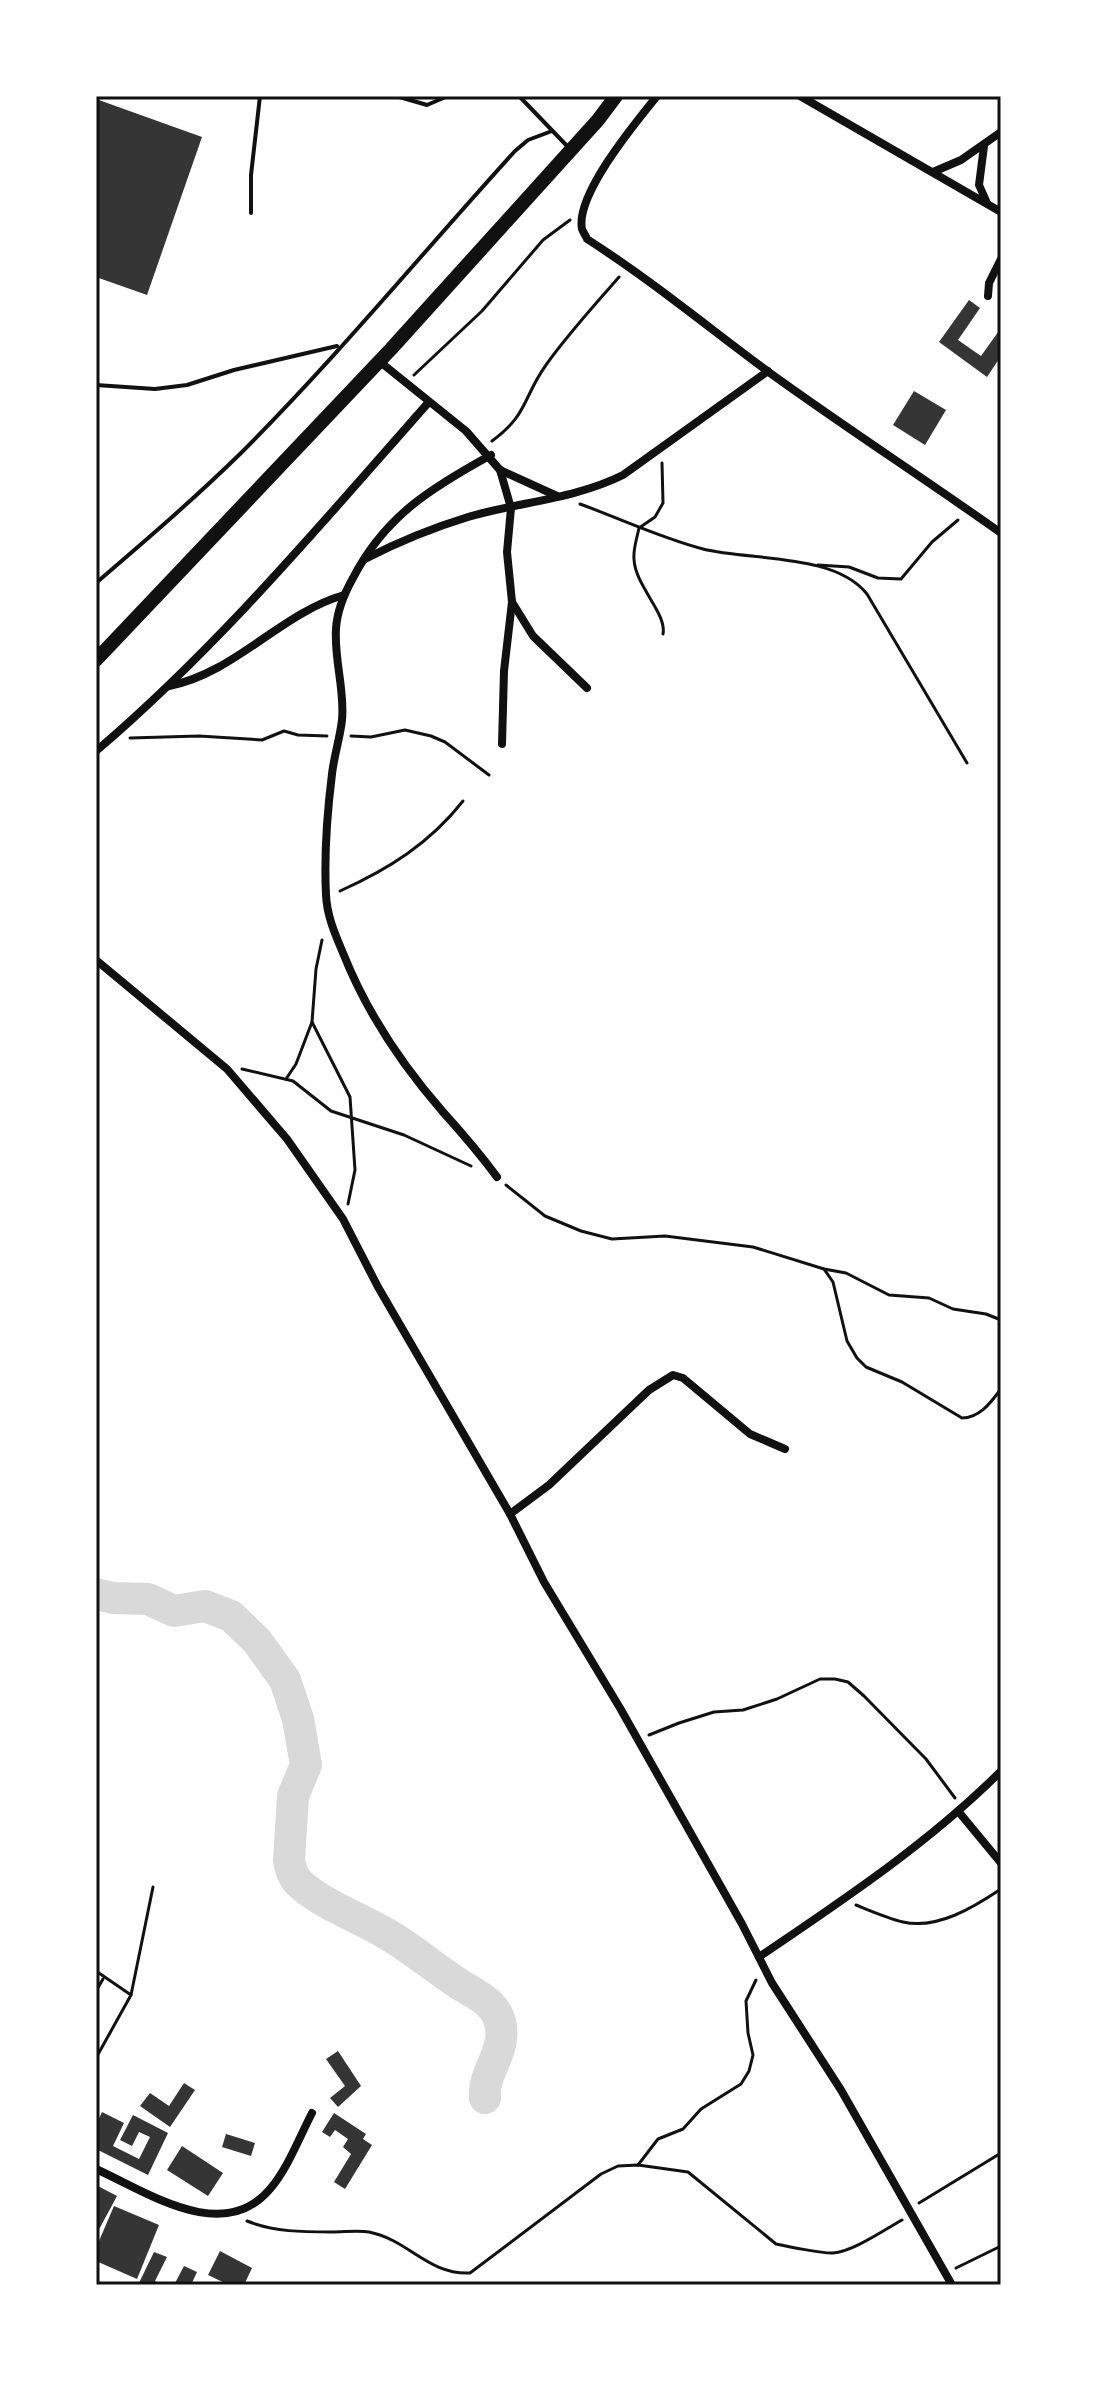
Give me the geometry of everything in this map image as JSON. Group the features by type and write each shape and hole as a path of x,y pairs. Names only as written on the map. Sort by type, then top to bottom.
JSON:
{"highway":[{"path":"96,660 379,361 571,150 616,96"}],"street":[{"path":"657,96 595,180 583,211 581,229 587,239 629,266 879,451 1001,533"},
{"path":"800,96 1001,212"},
{"path":"933,172 961,160 1001,132"},
{"path":"984,146 979,185 987,203"},
{"path":"988,296 989,283 1001,259"},
{"path":"379,361 483,447 507,484 511,508 507,552 512,602 504,671 502,744"},
{"path":"362,560 470,517 602,486 623,475 768,371"},
{"path":"96,751 169,686 288,562 428,403"},
{"path":"491,455 445,480 389,523 362,560 344,595 335,631 342,699 326,838 326,898 331,923 354,981 381,1029 423,1087 471,1141 497,1177"},
{"path":"500,470 558,496"},
{"path":"169,686 204,676 320,602 344,595"},
{"path":"512,602 543,648 587,688"},
{"path":"96,960 227,1069 287,1139 343,1219 378,1287 510,1514 544,1582 638,1741 764,1967 841,2090 952,2285"},
{"path":"510,1514 549,1485 649,1390 673,1375 683,1378 750,1434 785,1449"},
{"path":"759,1957 843,1900 960,1810 1001,1771"},
{"path":"960,1810 1001,1863"},
{"path":"96,2169 172,2204 199,2213 227,2213 256,2203 272,2188 312,2113"}],"lane":[{"path":"251,213 251,175 260,96"},
{"path":"396,96 427,105 448,96"},
{"path":"519,96 571,150"},
{"path":"96,583 185,506 242,451 515,151 528,140 552,131"},
{"path":"96,385 155,389 187,385 234,370 340,346"}],"path":[{"path":"405,384 482,311 543,240 583,211"},
{"path":"483,447 518,418 549,360 629,266"},
{"path":"661,447 663,503 655,517 639,528 633,558 643,588 664,623 663,634"},
{"path":"558,496 639,528 728,554 798,560 851,579 861,586 967,763"},
{"path":"814,565 849,567 878,578 901,579 932,542 952,524 972,513"},
{"path":"111,738 199,736 262,740 284,731 298,735 371,737 405,730 445,742 489,775"},
{"path":"326,898 412,852 449,819 463,801"},
{"path":"286,1079 296,1064 312,1022 317,955 331,923"},
{"path":"312,1022 348,1090 355,1170 353,1189 343,1219"},
{"path":"227,1069 246,1069 286,1079 301,1087 324,1108 404,1135 497,1177 545,1216 581,1231 612,1239 665,1236 753,1247 859,1278 889,1295 929,1298 953,1309 986,1314 1001,1320"},
{"path":"824,1269 833,1282 847,1330 847,1341 866,1367 902,1382 962,1418 971,1418 981,1412 999,1396 1001,1389"},
{"path":"638,1741 679,1723 714,1712 743,1710 777,1699 820,1679 835,1679 848,1682 926,1759 960,1810"},
{"path":"96,2058 131,1995 153,1887"},
{"path":"843,1900 905,1923 926,1923 965,1911 1001,1889"},
{"path":"638,2165 658,2139 683,2129 701,2109 741,2084 749,2071 753,2055 746,2001 764,1967"},
{"path":"96,1971 103,1979 131,1995"},
{"path":"96,1991 103,1979"},
{"path":"227,2213 261,2226 290,2231 368,2232 404,2246 442,2271 470,2273 601,2174 618,2166 638,2165 688,2172 776,2244 833,2253 876,2235 1001,2153"},
{"path":"945,2273 1001,2246"}],"building":[{"path":"96,99 202,137 147,295 96,277"},
{"path":"969,300 980,308 958,340 981,356 1001,328 1001,356 987,377 939,342"},
{"path":"914,391 946,410 925,445 893,425"},
{"path":"338,2051 361,2086 338,2107 330,2098 345,2086 326,2059"},
{"path":"184,2083 195,2090 170,2127 140,2106 150,2093 169,2106"},
{"path":"102,2112 124,2123 113,2146 139,2159 150,2137 139,2132 132,2146 120,2140 133,2115 168,2133 148,2175 96,2149 96,2125"},
{"path":"334,2113 366,2134 363,2139 372,2145 345,2189 334,2182 351,2154 343,2147 348,2139 335,2130 330,2137 322,2132"},
{"path":"226,2134 255,2143 251,2156 222,2147"},
{"path":"182,2146 223,2173 208,2196 167,2170"},
{"path":"96,2185 117,2196 96,2235"},
{"path":"114,2206 159,2225 137,2279 96,2261 96,2248"},
{"path":"220,2251 252,2268 244,2285 229,2285 208,2275"},
{"path":"154,2252 167,2257 155,2281 163,2285 138,2285"},
{"path":"184,2266 197,2272 191,2285 174,2285"}],"waterway":[{"path":"96,1594 148,1599 174,1611 205,1606 231,1616 257,1641 285,1680 298,1719 306,1765 293,1796 289,1861 294,1876 319,1898 394,1938 490,2005 499,2018 501,2037 487,2080 485,2098"}]}
